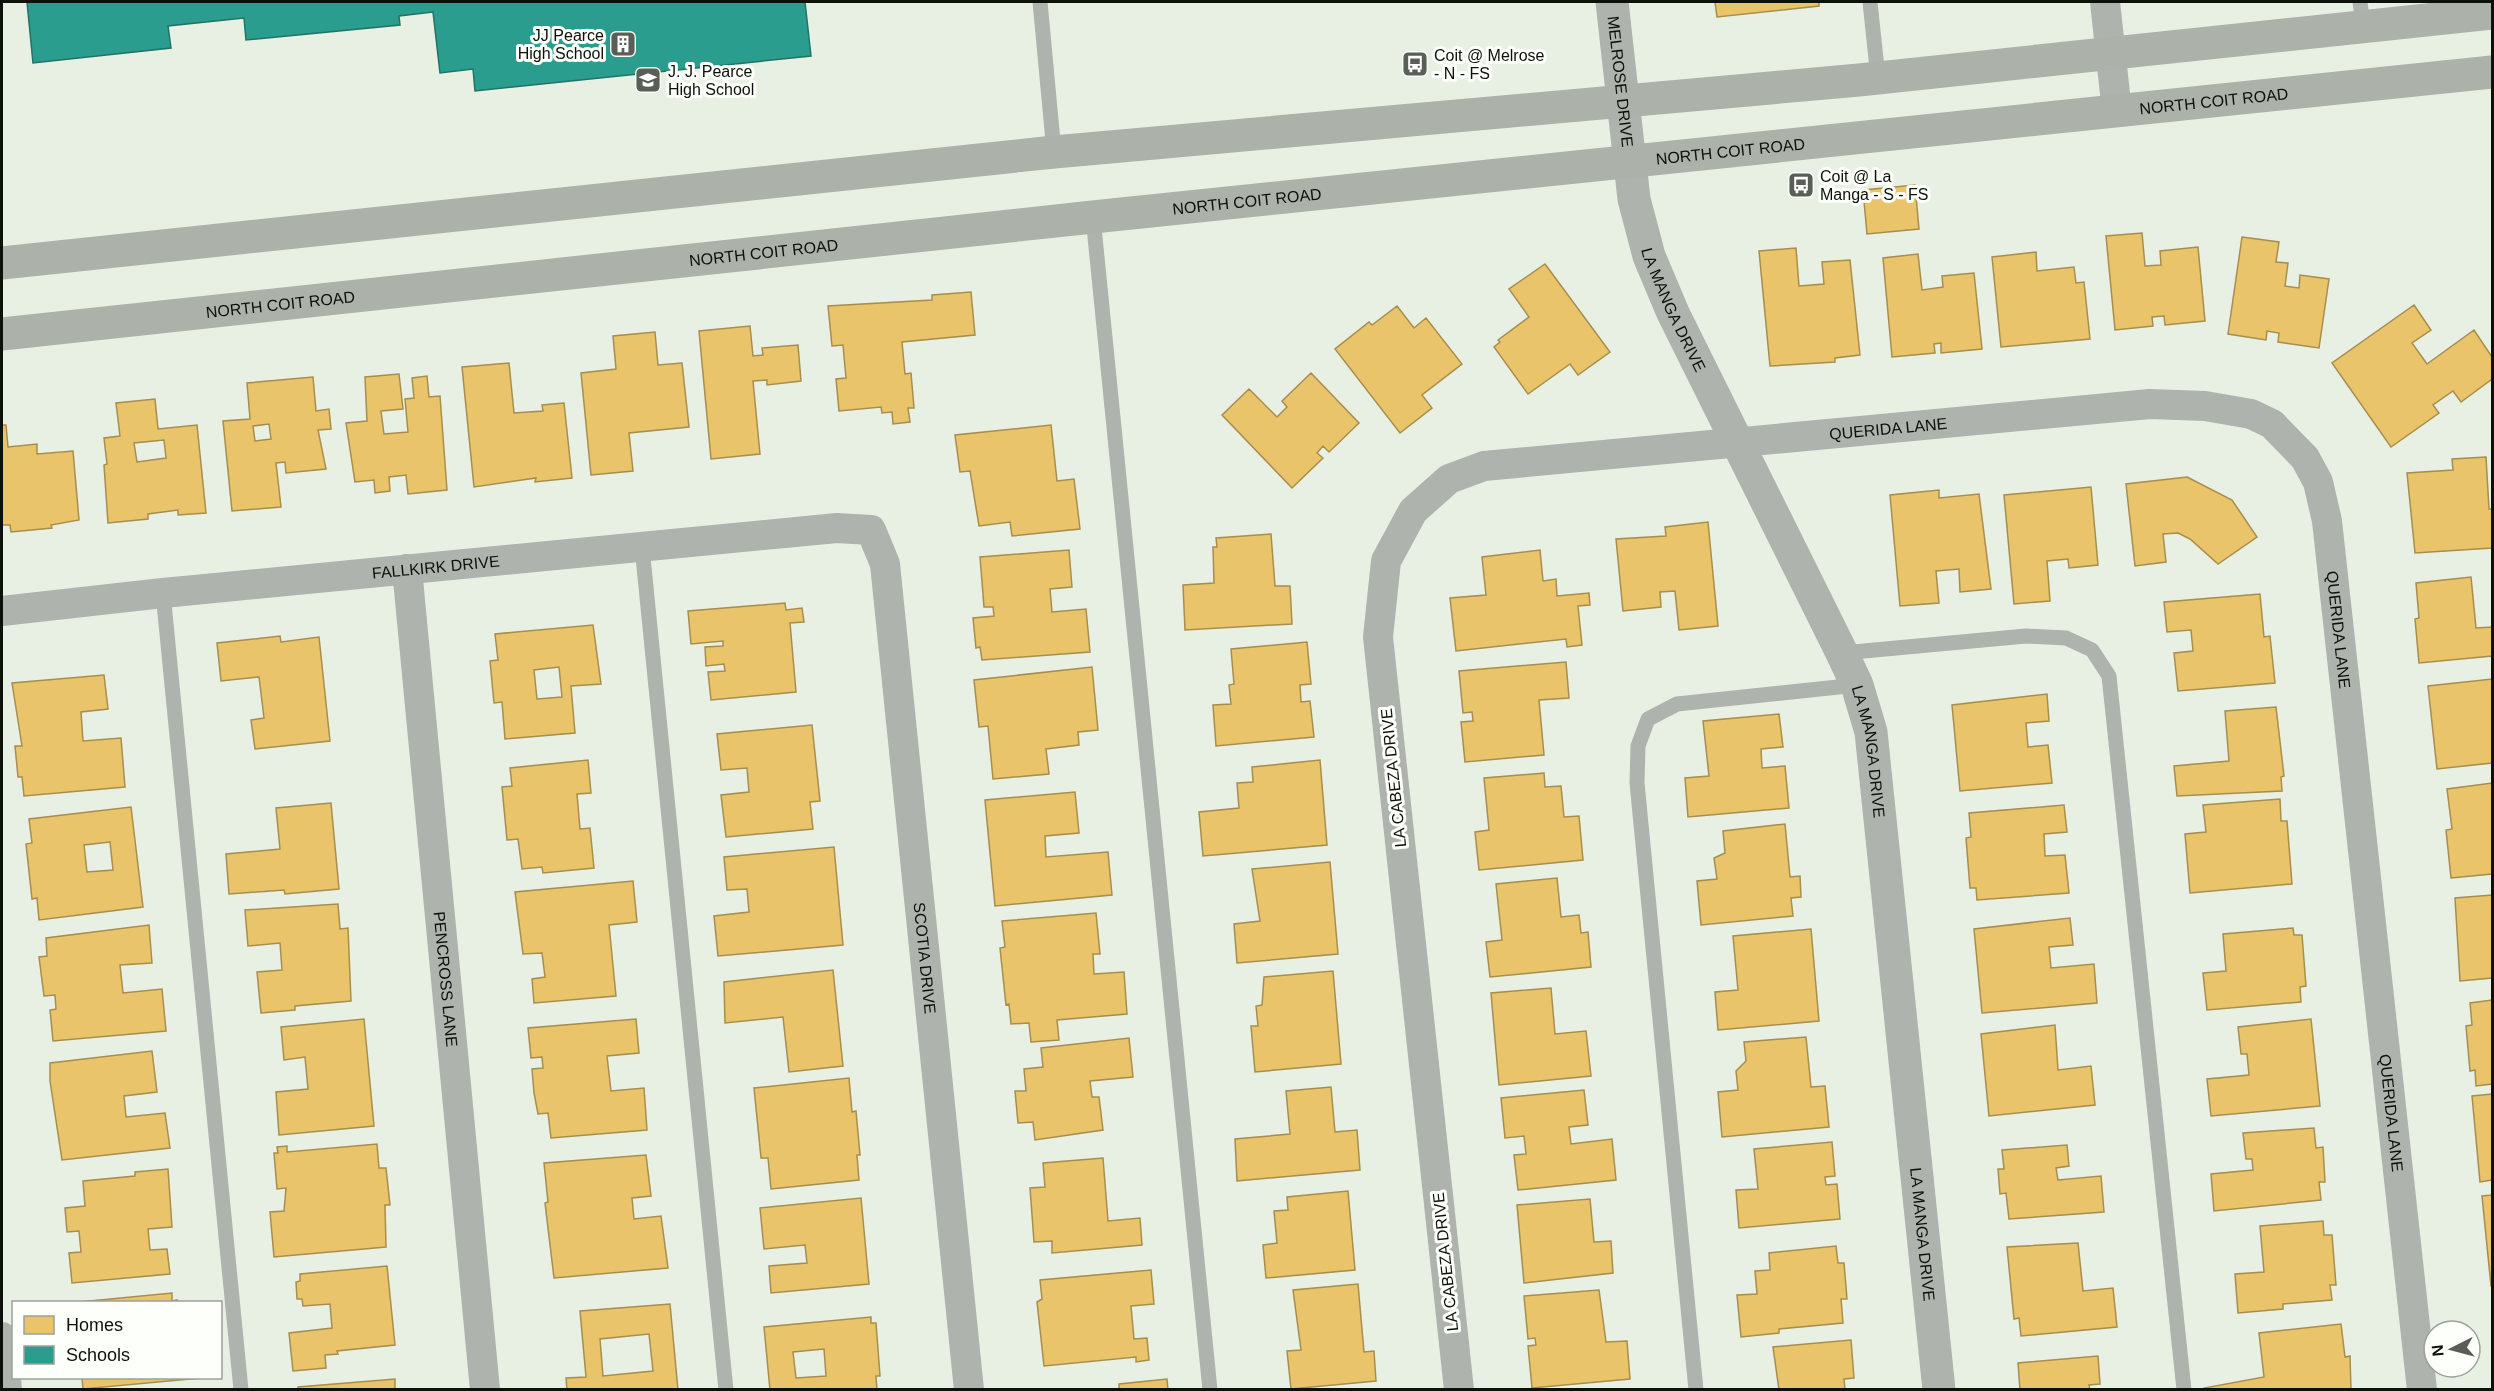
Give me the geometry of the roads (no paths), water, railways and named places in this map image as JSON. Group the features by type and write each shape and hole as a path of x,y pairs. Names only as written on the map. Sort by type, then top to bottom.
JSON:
{"main road":[{"path":"2,263 1054,152 1878,78 2111,53 2361,14 2493,13"},
{"name":"NORTH COIT ROAD","path":"2,334 2493,72"}],"street":[{"name":"MELROSE DRIVE","path":"1612,2 1631,162"},
{"path":"2105,2 2117,112"},
{"name":"LA MANGA DRIVE","path":"1631,162 1640,226 1659,283 1842,653 1857,685 1871,732 1939,1389"},
{"name":"QUERIDA LANE","path":"1737,441 2150,404 2205,406 2251,414 2272,424 2305,458 2318,482 2327,521 2422,1389"},
{"name":"LA CABEZA DRIVE","path":"1459,1389 1378,637 1386,561 1413,511 1449,479 1484,466 1737,441"},
{"name":"FALLKIRK DRIVE","path":"2,610 163,592 837,528 871,530"},
{"name":"SCOTIA DRIVE","path":"871,530 885,564 969,1389"},
{"name":"PENCROSS LANE","path":"407,569 486,1389"},
{"path":"2,1337 7,1389"}],"lane":[{"path":"1040,2 1054,152"},
{"path":"1870,2 1878,78"},
{"path":"1094,218 1210,1389"},
{"path":"642,547 726,1389"},
{"path":"163,592 241,1389"},
{"path":"1842,653 2026,636 2066,638 2092,650 2109,676 2184,1389"},
{"path":"1696,1389 1637,783 1638,746 1648,718 1677,704 1857,685"}],"place":[{"name":"JJ Pearce High School","path":"623,44"},
{"name":"Coit @ Melrose - N - FS","path":"1415,64"},
{"name":"J. J. Pearce High School","path":"648,80"},
{"name":"Coit @ La Manga - S - FS","path":"1801,185"}]}
